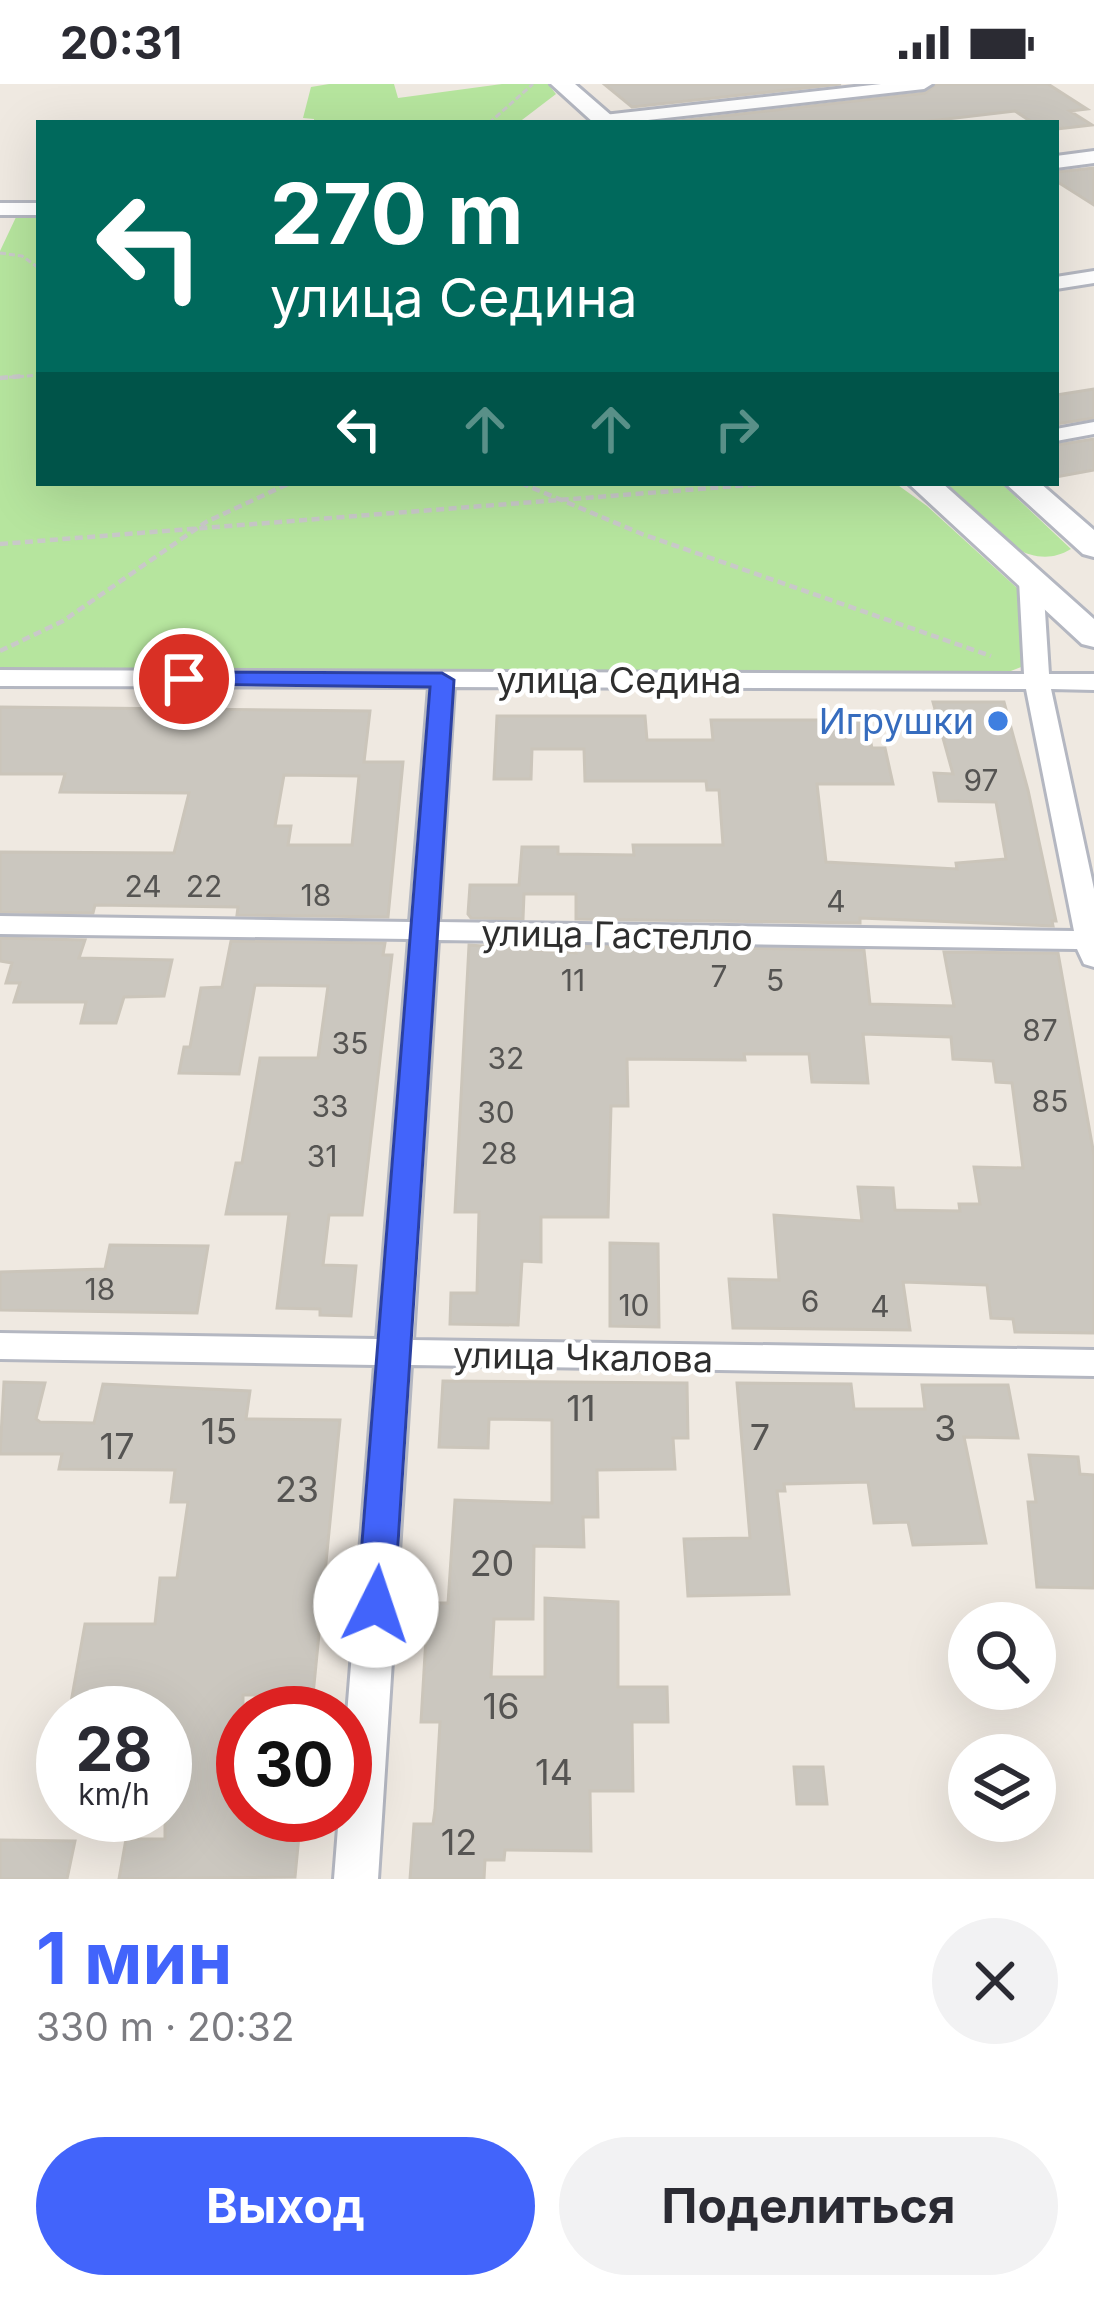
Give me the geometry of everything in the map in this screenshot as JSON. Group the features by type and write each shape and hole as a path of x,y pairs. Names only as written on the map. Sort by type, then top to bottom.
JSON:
{"main road":[{"path":"562,84 605,120"},
{"path":"927,486 1094,637"},
{"path":"1024,486 1094,547"},
{"path":"1026,576 1094,559"}],"street":[{"path":"615,120 924,84"},
{"path":"1059,162 1094,157"},
{"path":"1,210 36,209"},
{"path":"1059,283 1094,277"},
{"path":"1059,434 1094,428"},
{"path":"1026,576 1037,676 1092,949"},
{"name":"улица Седина","path":"0,678 1037,676 1094,682"},
{"path":"356,1879 442,680"},
{"name":"улица Гастелло","path":"0,925 1092,949"},
{"name":"улица Чкалова","path":"0,1346 1094,1364"}],"path":[{"path":"492,120 533,84"},
{"path":"0,254 22,256 36,266"},
{"path":"0,378 36,376"},
{"path":"0,651 63,620 206,522 284,486"},
{"path":"528,486 797,591 1037,676"},
{"path":"0,544 206,522 740,486"}],"green space":[{"path":"394,84 398,98 502,84 548,84 556,94 522,120 314,120 303,118 311,87"},
{"path":"17,215 36,215 36,486 899,486 1017,588 1029,664 1003,674 0,673 0,251"},
{"path":"943,486 1004,486 1071,549 1035,556 983,525"}],"building":[{"path":"604,84 841,84 632,107"},
{"path":"936,84 1048,84 1087,109 1070,111 1092,125 1059,129 1059,120 1028,120 1015,111 938,120 687,120 925,93"},
{"path":"1094,168 1094,205 1059,183 1059,172"},
{"path":"1094,389 1094,418 1059,424 1059,395"},
{"path":"1094,439 1094,470 1059,476 1059,445"},
{"path":"933,702 1004,702 1028,790 1056,921 1053,926 860,918 860,923 576,919 576,894 524,894 523,919 471,918 468,914 470,885 519,885 522,847 558,847 558,854 634,855 633,845 723,845 719,790 707,790 706,781 585,781 584,749 532,749 531,779 494,779 497,716 645,716 647,740 713,740 711,720 866,720 872,748 885,748 893,784 817,784 826,862 957,869 956,863 1006,859 996,802 939,801 934,773 953,774"},
{"path":"0,707 370,711 364,762 403,762 388,917 237,915 238,907 95,905 93,913 0,912 0,852 174,853 189,793 60,792 65,774 0,774","holes":["284,775 359,776 352,845 288,845 291,826 275,826"]},
{"path":"0,938 85,940 79,958 172,960 164,996 124,997 116,1023 81,1023 86,1002 14,1002 20,983 6,983 12,963 0,961"},
{"path":"231,941 385,943 383,955 392,955 362,1215 329,1215 323,1265 356,1266 351,1316 320,1315 320,1309 277,1308 289,1214 226,1214 236,1163 242,1163 260,1058 318,1058 328,986 255,985 239,1074 179,1073 184,1047 190,1047 201,988 222,987"},
{"path":"469,945 576,953 576,946 864,950 870,1004 954,1006 944,952 1058,953 1094,1155 1094,1333 1015,1332 1013,1319 991,1318 987,1285 903,1282 910,1330 733,1328 729,1279 779,1280 774,1215 862,1221 858,1187 893,1188 895,1210 960,1211 959,1204 980,1204 974,1167 1023,1168 1012,1083 996,1082 993,1061 953,1059 951,1037 863,1034 868,1083 812,1082 809,1054 744,1054 745,1060 627,1059 628,1106 611,1106 608,1217 541,1217 541,1262 522,1261 518,1325 450,1324 451,1293 477,1293 479,1212 455,1212"},
{"path":"610,1243 658,1244 659,1327 610,1326"},
{"path":"110,1245 208,1246 197,1313 0,1310 0,1272 105,1269"},
{"path":"443,1381 687,1383 688,1438 673,1438 675,1469 597,1470 598,1517 583,1517 584,1547 534,1546 533,1619 494,1619 491,1677 545,1677 545,1598 618,1602 618,1687 667,1687 668,1722 632,1722 633,1791 590,1791 591,1851 505,1850 504,1860 485,1860 484,1879 410,1879 414,1824 433,1824 435,1810 440,1722 421,1722 428,1603 448,1603 455,1500 552,1503 552,1420 489,1419 488,1448 439,1447"},
{"path":"4,1382 45,1383 36,1419 40,1422 94,1423 103,1384 250,1391 246,1419 340,1420 314,1686 216,1686 216,1842 298,1842 295,1877 119,1879 125,1842 192,1842 192,1686 74,1686 85,1624 155,1624 160,1578 177,1578 188,1502 171,1502 175,1470 59,1469 62,1454 0,1454"},
{"path":"737,1383 851,1384 854,1409 925,1409 922,1385 1008,1385 1018,1438 964,1437 986,1543 913,1545 908,1522 874,1523 868,1482 784,1484 785,1491 777,1491 789,1594 688,1596 684,1539 750,1538"},
{"path":"1029,1455 1078,1457 1080,1474 1094,1475 1094,1588 1037,1587 1028,1502 1036,1502"},
{"path":"794,1767 823,1767 827,1804 797,1804"},
{"path":"0,1840 75,1842 67,1879 0,1879"}],"place":[{"name":"Игрушки","path":"998,721"}],"route":[{"path":"184,679 442,680 376,1605"}]}
